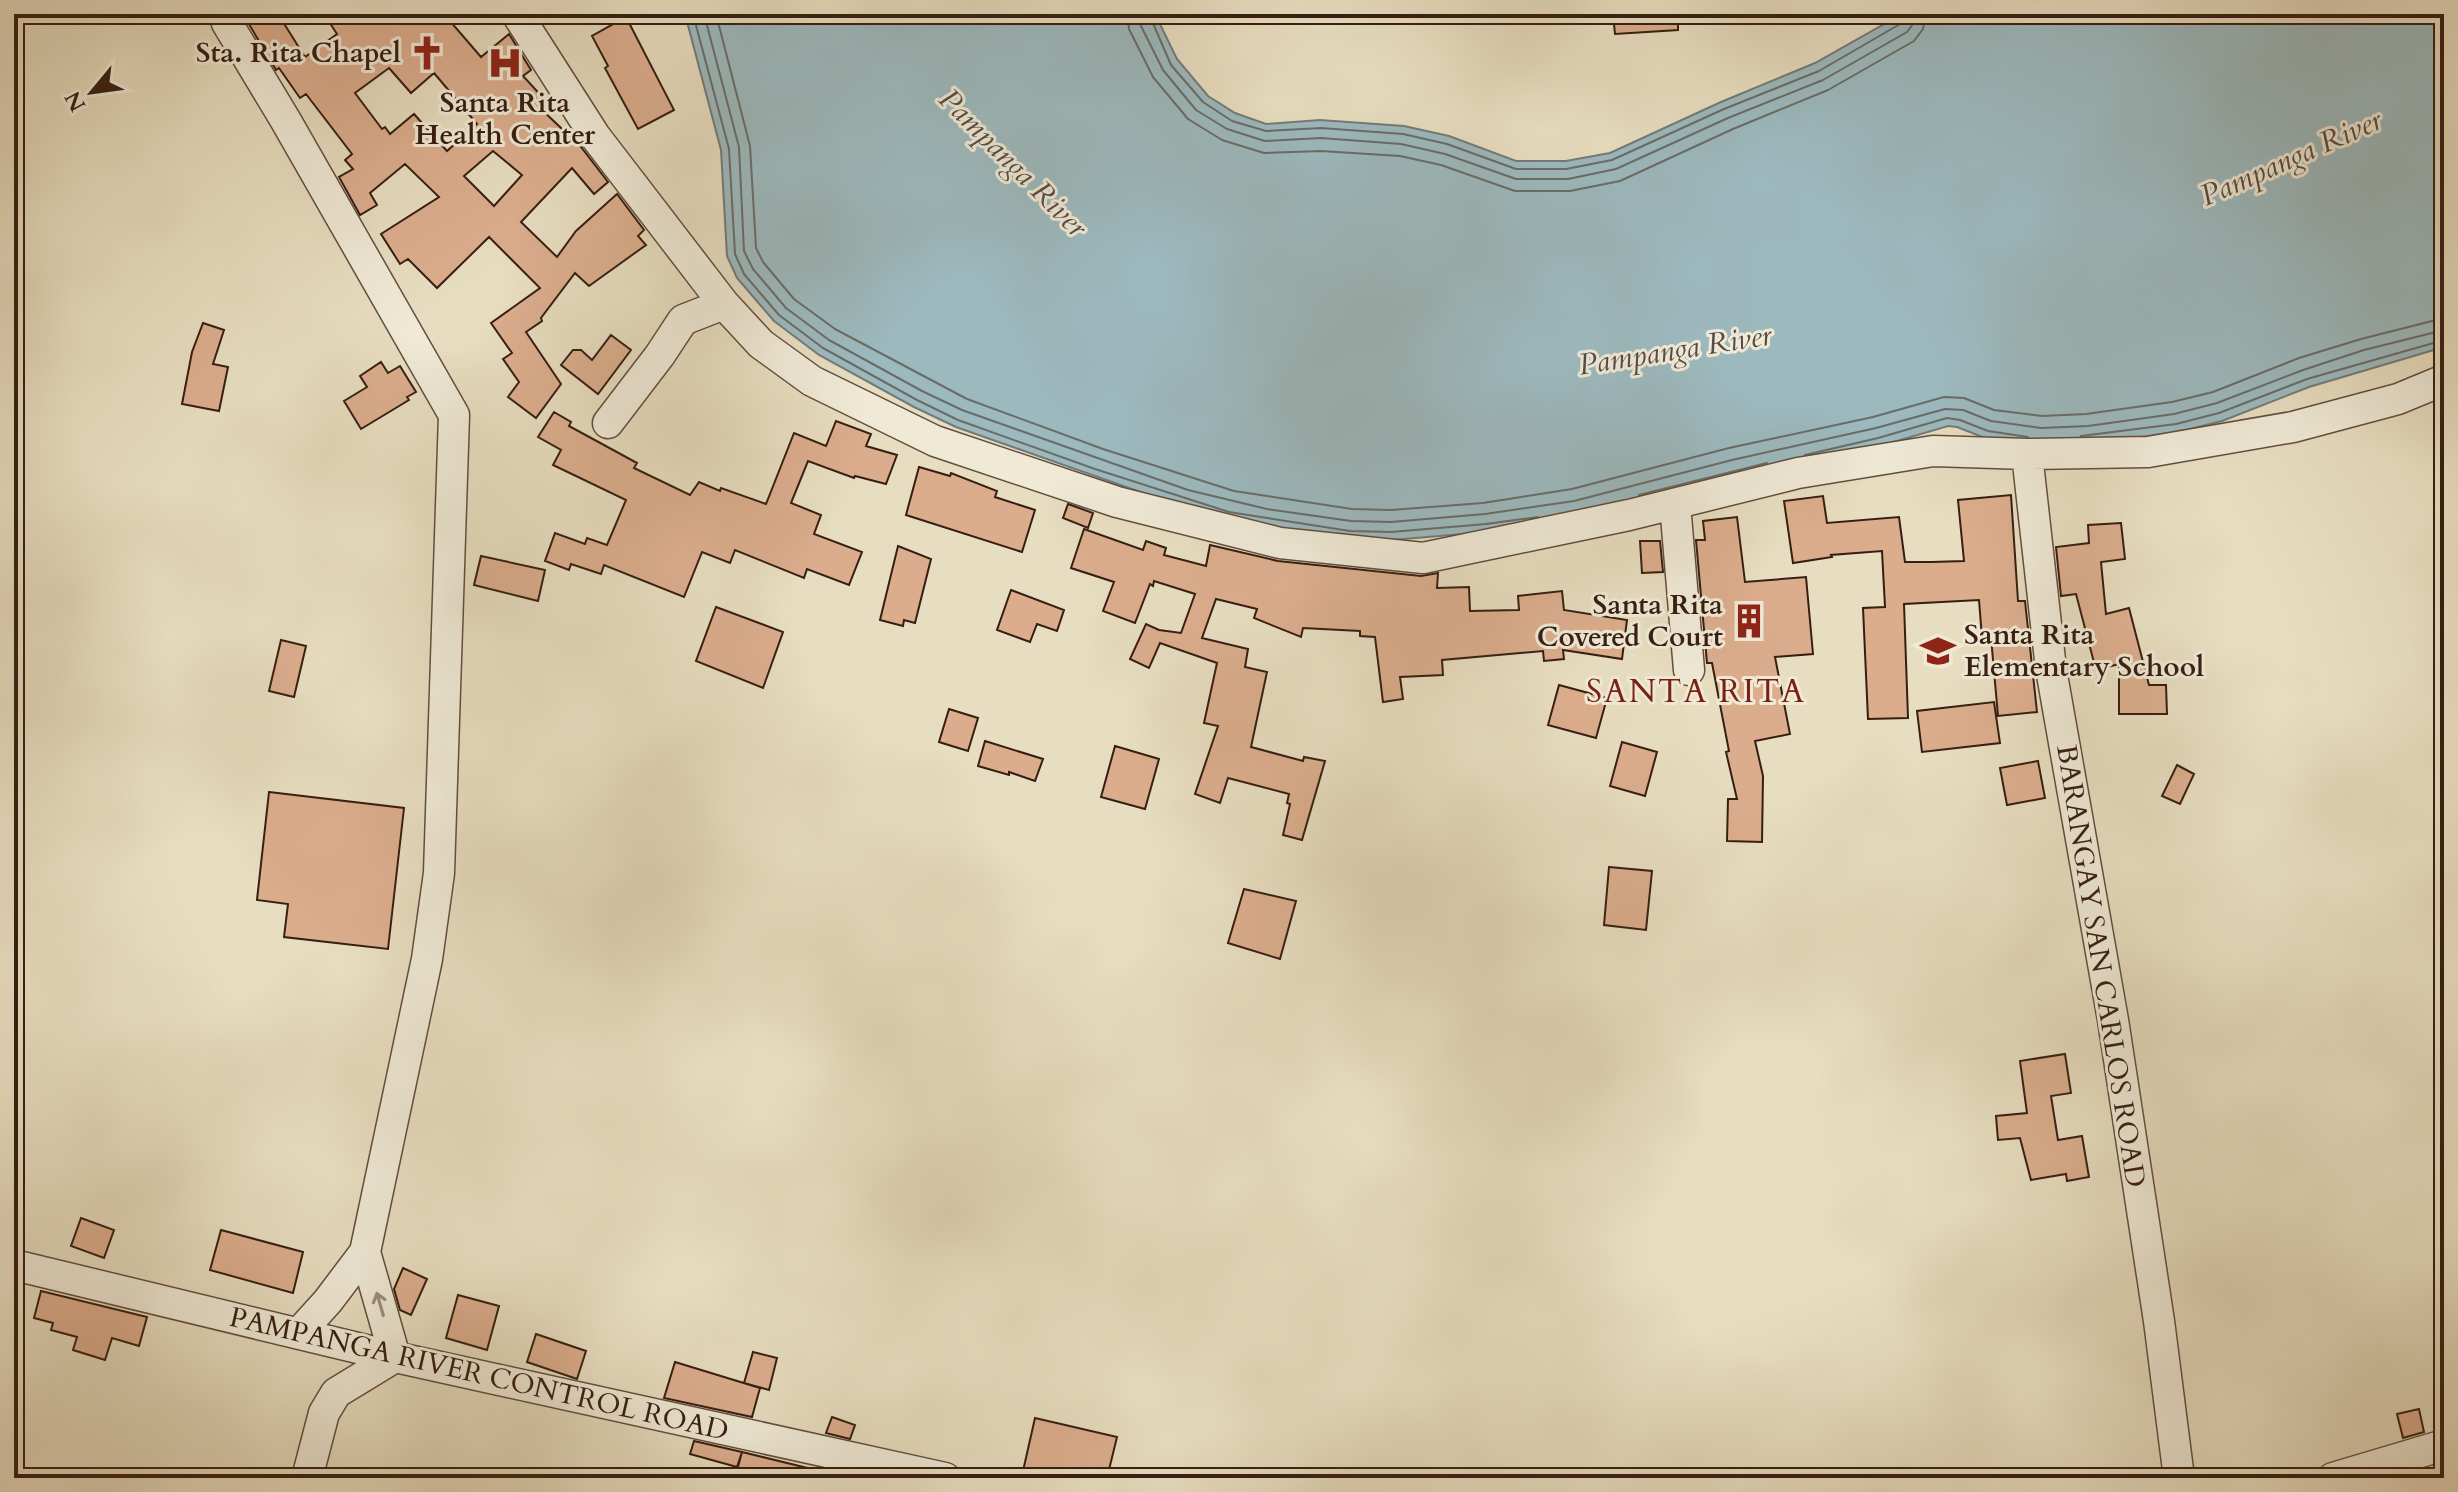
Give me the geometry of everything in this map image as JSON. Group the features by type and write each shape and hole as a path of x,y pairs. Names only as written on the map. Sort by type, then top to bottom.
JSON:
{"street":[{"path":"224,14 454,415 439,873 427,959 365,1252 299,1333"},
{"path":"517,14 595,136 724,304 761,344 812,381 935,441 1117,502 1280,543 1423,558 1675,504 1798,473 1933,451 2027,454 2148,452 2293,427 2398,399 2444,380"},
{"path":"608,423 683,320 724,304"},
{"name":"BARANGAY SAN CARLOS ROAD","path":"2027,454 2051,669 2113,1020 2159,1321 2179,1478"},
{"path":"1675,504 1689,670"},
{"path":"307,1478 324,1413 336,1393 395,1357 365,1252"},
{"name":"PAMPANGA RIVER CONTROL ROAD","path":"14,1265 395,1357 945,1478"},
{"path":"2333,1478 2444,1445"}],"water":[{"name":"Pampanga River","path":"685,14 1155,14 1177,59 1208,96 1235,113 1266,124 1320,120 1404,126 1449,136 1516,161 1566,161 1610,153 1815,63 1902,14 2444,14 2444,347 2309,387 2222,421 2178,432 2089,444 1985,438 1948,426 1880,446 1487,532 1392,540 1264,527 1183,507 956,427 819,355 774,321 737,278 727,256 721,150"}],"building":[{"path":"243,14 278,14 305,57 337,34 324,14 444,14 481,57 509,34 531,70 523,76 547,102 540,108 581,147 608,182 594,194 572,168 521,222 557,257 576,231 617,194 644,230 638,236 646,245 589,286 575,273 541,318 542,321 526,332 561,384 536,418 508,397 519,382 503,359 512,353 491,323 540,288 489,237 437,288 408,259 400,264 381,234 439,197 405,164 370,193 377,205 360,215 339,177 353,169 345,160 352,154 306,94 300,98 279,68 276,70","holes":["389,68 411,93 434,73 477,124 447,151 414,114 390,134 385,127 382,129 355,93","493,151 522,175 494,206 464,176"]},
{"path":"1613,14 1678,14 1678,30 1615,34"},
{"path":"626,17 674,110 638,129 605,68 608,66 592,36"},
{"path":"203,323 224,330 213,364 228,367 219,411 182,404 192,352"},
{"path":"611,335 631,350 598,394 561,365 573,350 581,350 592,360"},
{"path":"381,362 388,373 400,366 416,392 407,397 409,400 361,429 344,401 367,387 360,376"},
{"path":"554,412 571,422 569,426 637,463 634,468 690,495 699,482 766,504 794,433 826,446 836,421 871,434 866,446 897,455 886,484 854,478 808,461 791,503 821,515 814,534 862,552 849,585 807,569 804,578 735,550 730,563 702,552 684,597 604,565 601,574 571,564 569,570 545,561 555,533 585,544 587,538 607,545 626,500 553,465 561,450 538,437"},
{"path":"919,467 950,476 951,473 997,491 995,497 1035,510 1022,552 906,515"},
{"path":"2011,495 2018,601 2025,601 2037,712 1998,716 1991,637 1982,638 1979,600 1904,604 1908,718 1868,719 1863,608 1885,607 1882,551 1831,555 1793,563 1784,501 1823,496 1827,523 1899,517 1905,562 1931,562 1964,561 1958,500"},
{"path":"1068,504 1093,513 1088,528 1063,518"},
{"path":"1737,517 1745,582 1806,577 1813,654 1775,657 1790,734 1755,741 1763,776 1762,842 1727,841 1728,799 1737,799 1712,663 1707,663 1696,540 1705,540 1703,521"},
{"path":"2121,523 2125,559 2101,562 2106,614 2129,608 2149,685 2166,685 2167,714 2119,714 2119,664 2096,670 2076,594 2061,596 2056,547 2089,543 2088,525"},
{"path":"1084,529 1143,550 1146,541 1166,548 1164,555 1206,566 1210,545 1278,561 1421,576 1438,573 1437,588 1469,587 1470,611 1519,610 1518,596 1562,591 1564,610 1627,620 1622,659 1563,650 1564,659 1544,661 1543,651 1442,660 1443,675 1400,677 1403,699 1383,702 1375,637 1360,636 1360,631 1303,628 1301,637 1254,618 1257,609 1216,599 1202,638 1248,649 1245,667 1267,672 1251,747 1303,761 1304,757 1325,761 1302,840 1283,835 1290,804 1287,803 1289,794 1228,778 1220,803 1195,794 1218,726 1204,723 1217,663 1160,643 1149,668 1130,659 1146,624 1159,630 1181,633 1195,594 1154,581 1153,586 1150,584 1135,623 1103,611 1114,582 1071,568"},
{"path":"1640,541 1660,541 1663,572 1642,573"},
{"path":"898,546 931,559 915,623 904,620 903,626 880,620"},
{"path":"481,556 545,570 538,601 474,585"},
{"path":"1011,590 1064,610 1057,631 1037,624 1030,642 997,630"},
{"path":"716,607 783,632 763,688 696,661"},
{"path":"281,640 306,646 294,697 269,691"},
{"path":"1559,685 1607,698 1596,738 1548,725"},
{"path":"1994,702 2000,743 1922,752 1917,711"},
{"path":"949,709 978,718 968,751 939,742"},
{"path":"985,741 1043,759 1035,781 978,766"},
{"path":"1622,742 1657,752 1645,796 1610,786"},
{"path":"1115,746 1159,759 1145,809 1101,797"},
{"path":"2038,761 2045,798 2007,805 2000,768"},
{"path":"2177,765 2194,774 2180,804 2162,796"},
{"path":"269,792 404,808 388,949 284,937 288,904 257,900"},
{"path":"1609,867 1652,871 1646,930 1604,925"},
{"path":"1244,889 1296,901 1280,959 1228,943"},
{"path":"2065,1054 2071,1093 2051,1096 2058,1140 2082,1136 2089,1177 2067,1181 2066,1174 2031,1180 2020,1138 1998,1140 1996,1116 2027,1113 2020,1061"},
{"path":"81,1218 114,1230 104,1258 71,1246"},
{"path":"221,1230 303,1252 293,1293 210,1270"},
{"path":"403,1268 427,1279 411,1315 400,1310 394,1289"},
{"path":"41,1291 147,1317 139,1346 112,1338 105,1360 73,1350 77,1337 51,1330 53,1323 34,1318"},
{"path":"458,1295 499,1306 487,1350 446,1338"},
{"path":"536,1334 586,1351 577,1379 527,1362"},
{"path":"753,1352 777,1358 769,1390 744,1383"},
{"path":"675,1362 760,1388 752,1417 664,1398"},
{"path":"2419,1409 2424,1432 2403,1438 2397,1414"},
{"path":"832,1417 855,1425 850,1439 826,1433"},
{"path":"1035,1418 1117,1437 1107,1478 1053,1478 1023,1471"},
{"path":"694,1441 742,1452 737,1467 690,1454"},
{"path":"742,1452 820,1471 819,1478 735,1478"}],"place":[{"name":"Sta. Rita Chapel","path":"427,53"},
{"name":"Santa Rita Health Center","path":"505,63"},
{"name":"Santa Rita Covered Court","path":"1749,621"},
{"name":"Santa Rita Elementary School","path":"1938,651"}],"district":[{"name":"SANTA RITA","path":"1696,692"}]}
